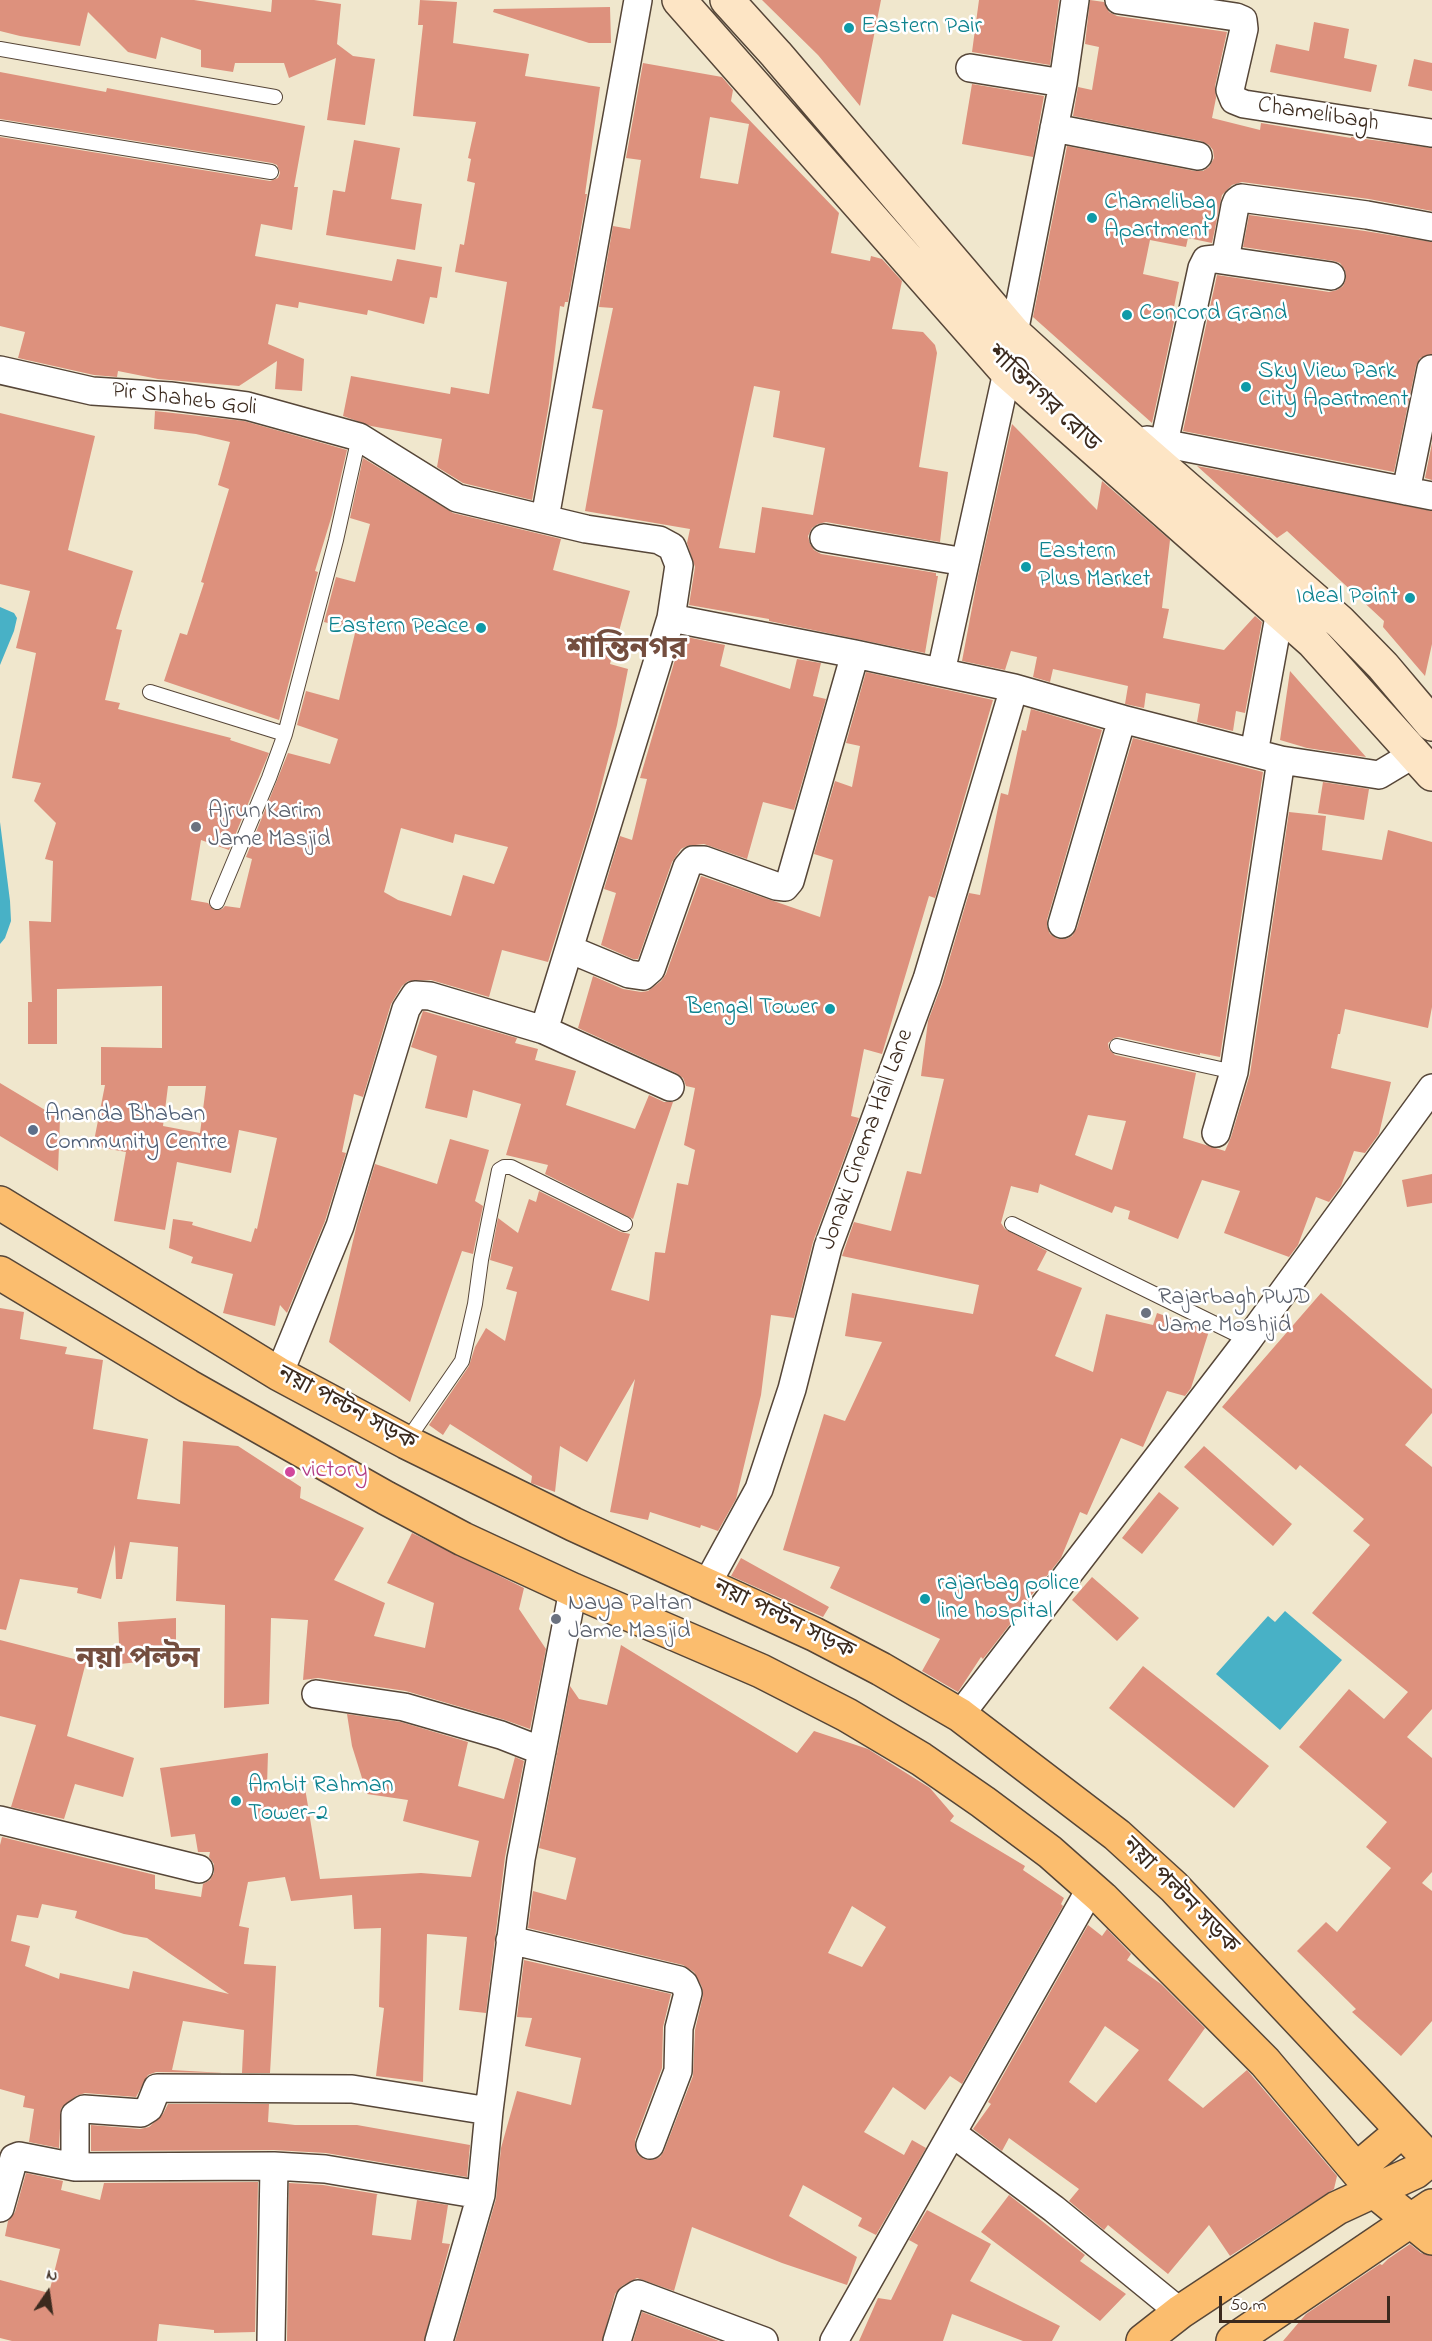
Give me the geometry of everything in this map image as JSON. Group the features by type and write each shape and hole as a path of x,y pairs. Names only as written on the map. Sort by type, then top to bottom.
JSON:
{"main road":[{"name":"শান্তিনগর রোড","path":"679,0 1007,372 1313,642 1423,764"},
{"name":"শান্তিনগর রোড","path":"727,0 776,54 1014,333 1128,437 1340,622 1383,666 1432,724"},
{"name":"নয়া পল্টন সড়ক","path":"0,1203 279,1374 406,1442 500,1490 814,1634 881,1669 960,1715 1109,1828 1174,1887 1431,2160"},
{"path":"0,1273 188,1386 463,1539 573,1590 761,1671 847,1714 921,1759 1050,1852 1091,1888 1265,2062 1361,2187 1419,2227 1233,2341"},
{"path":"1143,2341 1180,2312 1337,2208 1361,2187 1402,2131"},
{"path":"1361,2187 1415,2172 1431,2160"}],"street":[{"path":"545,518 638,0"},
{"path":"1014,333 1054,128 1075,0"},
{"name":"Chamelibagh","path":"1119,0 1236,17 1243,20 1244,29 1230,90 1234,100 1244,104 1431,133"},
{"path":"970,68 1062,83"},
{"path":"1054,128 1198,156"},
{"path":"1226,260 1235,206 1241,198 1367,215 1432,227"},
{"path":"1164,443 1203,263 1210,258 1331,276"},
{"path":"1406,491 1431,369"},
{"name":"Pir Shaheb Goli","path":"0,370 92,391 170,396 247,406 358,437 457,498 586,529 659,540 672,547 680,565 671,618"},
{"path":"941,672 1007,372"},
{"path":"1128,437 1432,496"},
{"path":"824,538 965,562"},
{"path":"1254,753 1280,611"},
{"path":"544,1030 671,618 1014,688 1122,720 1281,760 1379,775 1423,764"},
{"path":"569,950 629,974 643,976 651,969 687,867 693,860 704,860 776,886 785,887 790,881 855,654"},
{"name":"Jonaki Cinema Hall Lane","path":"707,1584 759,1488 792,1389 828,1247 927,979 1014,688"},
{"path":"1062,924 1122,720"},
{"path":"1216,1133 1234,1072 1281,760"},
{"path":"279,1374 339,1227 406,1009 416,995 430,996 544,1030 670,1087"},
{"path":"960,1715 1248,1340 1432,1088"},
{"path":"439,2341 481,2195 489,2111 521,1859 573,1590"},
{"path":"316,1694 404,1707 501,1735 542,1750"},
{"path":"0,1820 199,1869"},
{"path":"834,2341 1091,1888"},
{"path":"510,1940 680,1980 684,1984 688,1994 679,2028 678,2071 650,2145"},
{"path":"75,2167 75,2115 84,2109 141,2113 148,2108 156,2090 160,2087 352,2089 489,2111"},
{"path":"952,2133 1054,2209 1180,2312"},
{"path":"0,2208 16,2156 75,2167 274,2166 325,2169 481,2195"},
{"path":"271,2341 274,2166"},
{"path":"617,2341 630,2299 638,2294 764,2341"}],"lane":[{"path":"0,49 275,97"},
{"path":"0,128 271,172"},
{"path":"217,902 270,778 285,734 336,540 358,437"},
{"path":"150,692 285,734"},
{"path":"1117,1046 1234,1072"},
{"path":"406,1442 462,1361 475,1304 481,1260 499,1170 511,1167 625,1224"},
{"path":"1012,1224 1248,1340"}],"water":[{"path":"0,607 14,613 17,618 0,665"},
{"path":"0,822 11,921 5,938 0,944"},
{"path":"1285,1611 1342,1660 1280,1730 1216,1674 1268,1616 1275,1622"}],"building":[{"path":"0,0 194,0 271,12 272,0 314,0 341,4 337,44 353,56 375,59 365,125 327,120 336,58 289,78 284,63 235,63 233,72 201,67 201,50 161,37 156,59 128,52 88,12 80,46 20,36 0,31"},
{"path":"420,0 457,2 453,43 529,54 525,76 600,87 585,194 587,194 568,302 565,302 564,307 560,306 549,404 532,500 463,483 437,467 442,439 371,426 343,416 351,376 450,394 451,387 489,394 507,282 455,272 460,244 464,245 475,183 467,181 471,159 468,158 476,122 413,116 423,25 418,25"},
{"path":"762,0 881,0 860,106 818,55"},
{"path":"979,0 1059,0 1050,65 972,52"},
{"path":"1090,0 1104,2 1109,12 1117,16 1227,32 1215,86 1216,98 1212,118 1260,130 1261,123 1351,138 1432,148 1432,211 1369,199 1242,182 1232,185 1222,195 1212,243 1188,238 1186,247 1150,240 1143,274 1179,282 1173,312 1177,308 1152,423 1033,317 1067,146 1195,171 1203,171 1209,167 1214,158 1213,150 1201,141 1073,116 1078,87 1092,90 1099,47 1085,44"},
{"path":"610,7 611,43 589,43 493,12 494,9"},
{"path":"1314,22 1349,29 1344,58 1377,65 1371,92 1270,72 1276,44 1309,51"},
{"path":"1414,59 1432,63 1432,91 1408,86"},
{"path":"643,63 722,77 733,90 731,101 839,213 831,253 870,261 871,256 882,259 902,281 892,329 923,332 935,345 937,353 919,467 948,472 940,542 826,522 812,528 808,536 814,550 821,554 936,573 938,576 925,653 769,621 769,619 689,605 695,567 687,543 690,529 585,511 603,410 592,408 613,308 599,307 613,226 630,229 641,160 626,158","holes":["710,117 749,124 738,184 700,178","754,386 780,391 773,437 825,448 813,515 762,507 755,553 719,548"]},
{"path":"0,72 106,92 107,88 305,126 294,187 298,187 292,230 261,224 255,256 392,281 397,259 442,267 437,298 430,297 424,324 368,310 367,315 299,302 298,308 276,304 268,344 304,359 302,391 275,389 277,361 239,386 158,379 118,371 117,377 94,375 18,358 25,332 0,326 0,137 270,181 278,178 280,173 277,165 272,163 0,119"},
{"path":"972,84 1044,96 1033,157 962,144"},
{"path":"354,140 400,148 391,199 422,204 415,250 326,235 333,190 345,192"},
{"path":"1249,215 1432,242 1432,354 1420,358 1416,366 1394,472 1183,431 1217,275 1329,292 1343,286 1346,279 1345,270 1340,263 1334,261 1243,247"},
{"path":"155,411 244,421 347,450 279,720 164,681 180,633 187,635 204,583 201,582 229,489 218,485 230,442 196,434 154,429"},
{"path":"0,413 95,436 68,550 133,571 116,629 122,630 105,700 120,703 118,709 231,738 230,740 269,753 229,850 201,840 191,900 208,903 214,910 225,906 240,908 252,859 246,857 288,753 330,764 338,739 297,725 306,691 339,700 355,633 350,632 351,629 324,622 336,577 355,582 370,524 350,518 363,458 453,513 561,539 553,570 630,591 610,664 628,669 617,725 594,814 548,962 502,950 489,997 431,980 408,981 402,986 391,1004 363,1097 354,1094 342,1152 346,1153 325,1221 287,1313 280,1305 275,1326 223,1313 233,1274 191,1263 193,1257 169,1248 173,1219 193,1222 192,1225 251,1242 255,1228 257,1229 277,1138 239,1130 231,1173 177,1162 165,1230 114,1221 126,1152 93,1146 105,1085 101,1085 101,1047 162,1048 162,986 57,989 57,1044 28,1044 28,1002 32,1002 29,921 51,922 53,861 45,859 56,823 34,801 41,783 12,778 36,653 16,648 30,591 0,584","holes":["401,828 453,843 455,834 508,847 494,884 463,875 451,916 398,900 384,892","168,1086 206,1086 200,1133 163,1126"]},
{"path":"1012,424 1097,510 1102,481 1170,540 1162,608 1169,609 1163,638 1224,650 1255,616 1262,622 1245,713 1236,711 1233,731 1197,722 1200,704 1146,693 1144,708 1125,704 1128,686 1053,669 1050,682 1033,677 1037,657 1011,651 1005,670 962,661 978,576"},
{"path":"1432,443 1432,480 1425,478"},
{"path":"1197,466 1432,511 1432,644 1425,676 1383,627 1384,621 1287,531 1277,538"},
{"path":"682,636 725,645 720,666 790,689 797,659 821,663 813,696 826,699 794,810 763,802 747,859 704,844 681,849 672,862 638,959 633,959 601,945 616,893 604,889 620,836 632,840 647,779 640,778"},
{"path":"1290,671 1366,757 1307,748 1280,740"},
{"path":"866,672 993,700 935,898 929,896 882,1054 864,1049 851,1116 859,1118 813,1242 794,1318 771,1315 761,1395 736,1499 718,1531 701,1525 700,1528 650,1512 648,1520 610,1512 635,1379 587,1462 560,1446 555,1492 531,1483 532,1476 450,1424 443,1435 429,1425 469,1366 475,1347 486,1328 505,1341 517,1292 506,1289 513,1267 490,1260 498,1218 518,1233 529,1199 536,1202 539,1191 621,1232 630,1234 611,1290 649,1301 655,1252 665,1253 677,1183 688,1185 695,1150 684,1145 695,1088 686,1086 683,1078 676,1073 578,1028 593,976 623,989 641,992 648,991 661,981 666,974 701,876 820,917 833,860 814,854 835,781 852,787 860,746 846,743"},
{"path":"1031,709 1102,730 1047,920 1050,934 1058,939 1072,936 1077,928 1133,738 1263,772 1220,1057 1200,1053 1200,1055 1119,1037 1108,1043 1109,1049 1115,1055 1196,1073 1183,1138 1225,1151 1231,1137 1250,1074 1289,812 1326,816 1322,850 1382,860 1388,830 1432,842 1432,1007 1428,1028 1345,1009 1331,1068 1391,1082 1379,1134 1365,1153 1354,1151 1341,1186 1329,1202 1316,1197 1298,1245 1289,1257 1224,1233 1240,1191 1202,1180 1178,1239 1128,1219 1130,1211 1115,1206 1112,1213 1040,1184 1038,1193 1011,1186 1001,1223 1005,1229 1047,1251 1037,1270 1082,1288 1055,1356 1093,1372 1106,1314 1153,1325 1157,1313 1209,1331 1191,1388 1185,1396 1167,1391 1143,1447 1121,1438 1087,1515 1080,1512 1061,1558 1027,1601 1024,1600 1018,1614 983,1659 981,1657 958,1692 922,1671 940,1639 830,1588 840,1567 783,1550 824,1414 845,1421 882,1342 845,1336 852,1293 973,1314 979,1285 842,1256 854,1222 891,1231 907,1171 921,1174 944,1079 921,1076 928,1021 942,984 969,893 980,895 1001,793 1008,795 1022,730 1026,731","holes":["1088,1115 1126,1121 1112,1170 1075,1155"]},
{"path":"1323,782 1369,789 1364,820 1318,813"},
{"path":"423,1011 517,1038 515,1043 538,1049 535,1060 576,1071 566,1105 635,1129 649,1095 664,1102 673,1102 633,1219 545,1174 548,1165 506,1155 521,1104 473,1090 467,1118 425,1108 437,1056 411,1047"},
{"path":"0,1083 60,1119 58,1171 0,1136"},
{"path":"450,1139 489,1150 475,1201 483,1206 473,1254 462,1251 410,1402 329,1342 357,1224 375,1164 437,1184"},
{"path":"1432,1174 1432,1203 1407,1207 1402,1180"},
{"path":"1321,1293 1432,1389 1432,1413 1405,1445 1432,1467 1432,1709 1407,1737 1432,1758 1432,1872 1422,1883 1432,1891 1432,2021 1401,2056 1352,2012 1356,2009 1297,1951 1326,1922 1337,1932 1391,1868 1366,1847 1387,1822 1299,1747 1349,1689 1384,1719 1408,1692 1312,1613 1370,1545 1353,1531 1364,1519 1300,1465 1296,1470 1222,1407"},
{"path":"0,1308 24,1312 20,1339 67,1347 65,1354 103,1360 93,1429 148,1439 137,1499 180,1504 183,1441 238,1446 301,1487 300,1498 364,1528 334,1580 385,1603 374,1636 425,1648 434,1603 387,1583 412,1533 524,1588 519,1609 546,1649 530,1729 406,1691 318,1678 303,1680 308,1620 271,1618 269,1704 224,1708 225,1605 176,1601 178,1547 130,1542 122,1579 116,1579 115,1545 101,1599 77,1593 78,1588 20,1579 6,1630 0,1629"},
{"path":"1204,1446 1292,1524 1273,1546 1184,1467"},
{"path":"1159,1492 1179,1508 1142,1554 1122,1538"},
{"path":"741,1558 829,1607 823,1617 731,1576"},
{"path":"1092,1577 1139,1618 1117,1641 1072,1600"},
{"path":"176,1618 176,1658 120,1664 118,1622"},
{"path":"0,1640 86,1662 67,1736 134,1758 123,1797 75,1784 64,1819 11,1807 36,1725 0,1716"},
{"path":"621,1645 797,1753 814,1731 868,1749 930,1788 954,1816 950,1821 1025,1866 1023,1870 1064,1898 1061,1904 1063,1906 962,2084 950,2076 925,2110 893,2087 864,2132 904,2155 912,2140 926,2148 876,2235 858,2226 862,2218 803,2185 789,2216 857,2257 847,2285 782,2263 692,2227 674,2291 637,2278 622,2286 615,2294 602,2341 455,2341 496,2199 501,2148 517,2091 571,2105 581,2058 525,2046 532,2018 517,2017 524,1960 671,1994 663,2027 662,2068 635,2140 638,2155 644,2159 653,2160 660,2157 664,2151 693,2076 695,2030 703,1996 702,1987 694,1972 683,1965 528,1928 533,1891 566,1900 576,1858 539,1848 570,1686 579,1699 607,1705","holes":["852,1906 886,1927 862,1967 828,1953"]},
{"path":"1143,1666 1269,1766 1234,1808 1109,1708"},
{"path":"347,1714 401,1722 468,1742 458,1786 504,1799 515,1757 524,1761 505,1857 486,2013 459,2010 467,1937 427,1934 423,2082 376,2076 384,2008 379,2007 381,1928 354,1929 352,1895 291,1901 285,1877 248,1882 239,1926 249,1928 244,1964 276,1966 270,2073 242,2073 244,2030 183,2021 172,2070 224,2073 156,2072 148,2075 136,2097 85,2093 76,2096 61,2108 59,2148 29,2142 34,2109 23,2107 25,2096 0,2089 0,1845 2,1837 155,1875 155,1889 201,1897 203,1884 210,1880 214,1873 214,1864 209,1857 210,1852 198,1852 195,1834 171,1837 160,1768 268,1753 267,1786 305,1788 320,1879 421,1873 471,1877 479,1841 403,1821 408,1800 367,1794 352,1746","holes":["42,1904 77,1911 75,1918 124,1934 147,1938 229,1994 133,1971 129,1989 60,1973 59,1979 25,1966 30,1946 11,1941 17,1915 38,1918"]},
{"path":"1088,1925 1102,1936 1107,1929 1131,1954 1127,1960 1161,1984 1205,2028 1168,2080 1203,2108 1247,2070 1337,2176 1334,2189 1230,2256 1209,2225 1168,2274 1108,2225 1104,2230 1069,2201 1079,2189 1009,2138 1002,2151 973,2129 991,2104 988,2102","holes":["1105,2026 1139,2050 1096,2103 1069,2082"]},
{"path":"168,2104 269,2104 268,2122 295,2125 357,2125 470,2145 467,2177 326,2153 274,2150 91,2151 91,2125 140,2129 149,2127 163,2114"},
{"path":"26,2173 63,2181 61,2190 100,2200 104,2183 258,2182 255,2332 214,2333 214,2330 159,2324 157,2341 12,2341 0,2338 0,2280 49,2293 60,2249 5,2236 8,2221 15,2212"},
{"path":"289,2183 323,2185 377,2194 372,2235 411,2240 417,2200 448,2205 442,2243 450,2244 424,2341 287,2341"},
{"path":"1009,2195 1085,2255 1080,2261 1126,2294 1100,2321 981,2232"},
{"path":"927,2210 991,2244 970,2281 1060,2326 1052,2341 1023,2341 952,2314 943,2341 859,2341 878,2298 891,2300 918,2245 909,2240"},
{"path":"1410,2244 1421,2253 1432,2256 1432,2341 1283,2341 1306,2314"},
{"path":"642,2312 719,2341 633,2341"}],"place":[{"name":"Eastern Pair","path":"849,28"},
{"name":"Chamelibag Apartment","path":"1092,218"},
{"name":"Concord Grand","path":"1127,315"},
{"name":"Sky View Park City Apartment","path":"1246,387"},
{"name":"Eastern Plus Market","path":"1026,567"},
{"name":"Ideal Point","path":"1410,598"},
{"name":"Eastern Peace","path":"481,628"},
{"name":"Ajrun Karim Jame Masjid","path":"196,827"},
{"name":"Bengal Tower","path":"830,1009"},
{"name":"Ananda Bhaban Community Centre","path":"33,1130"},
{"name":"Rajarbagh PWD Jame Moshjid","path":"1146,1313"},
{"name":"victory","path":"290,1472"},
{"name":"rajarbag police line hospital","path":"925,1599"},
{"name":"Naya Paltan Jame Masjid","path":"556,1619"},
{"name":"Ambit Rahman Tower-2","path":"236,1801"}],"district":[{"name":"শান্তিনগর","path":"627,652"},
{"name":"নয়া পল্টন","path":"138,1662"}]}
